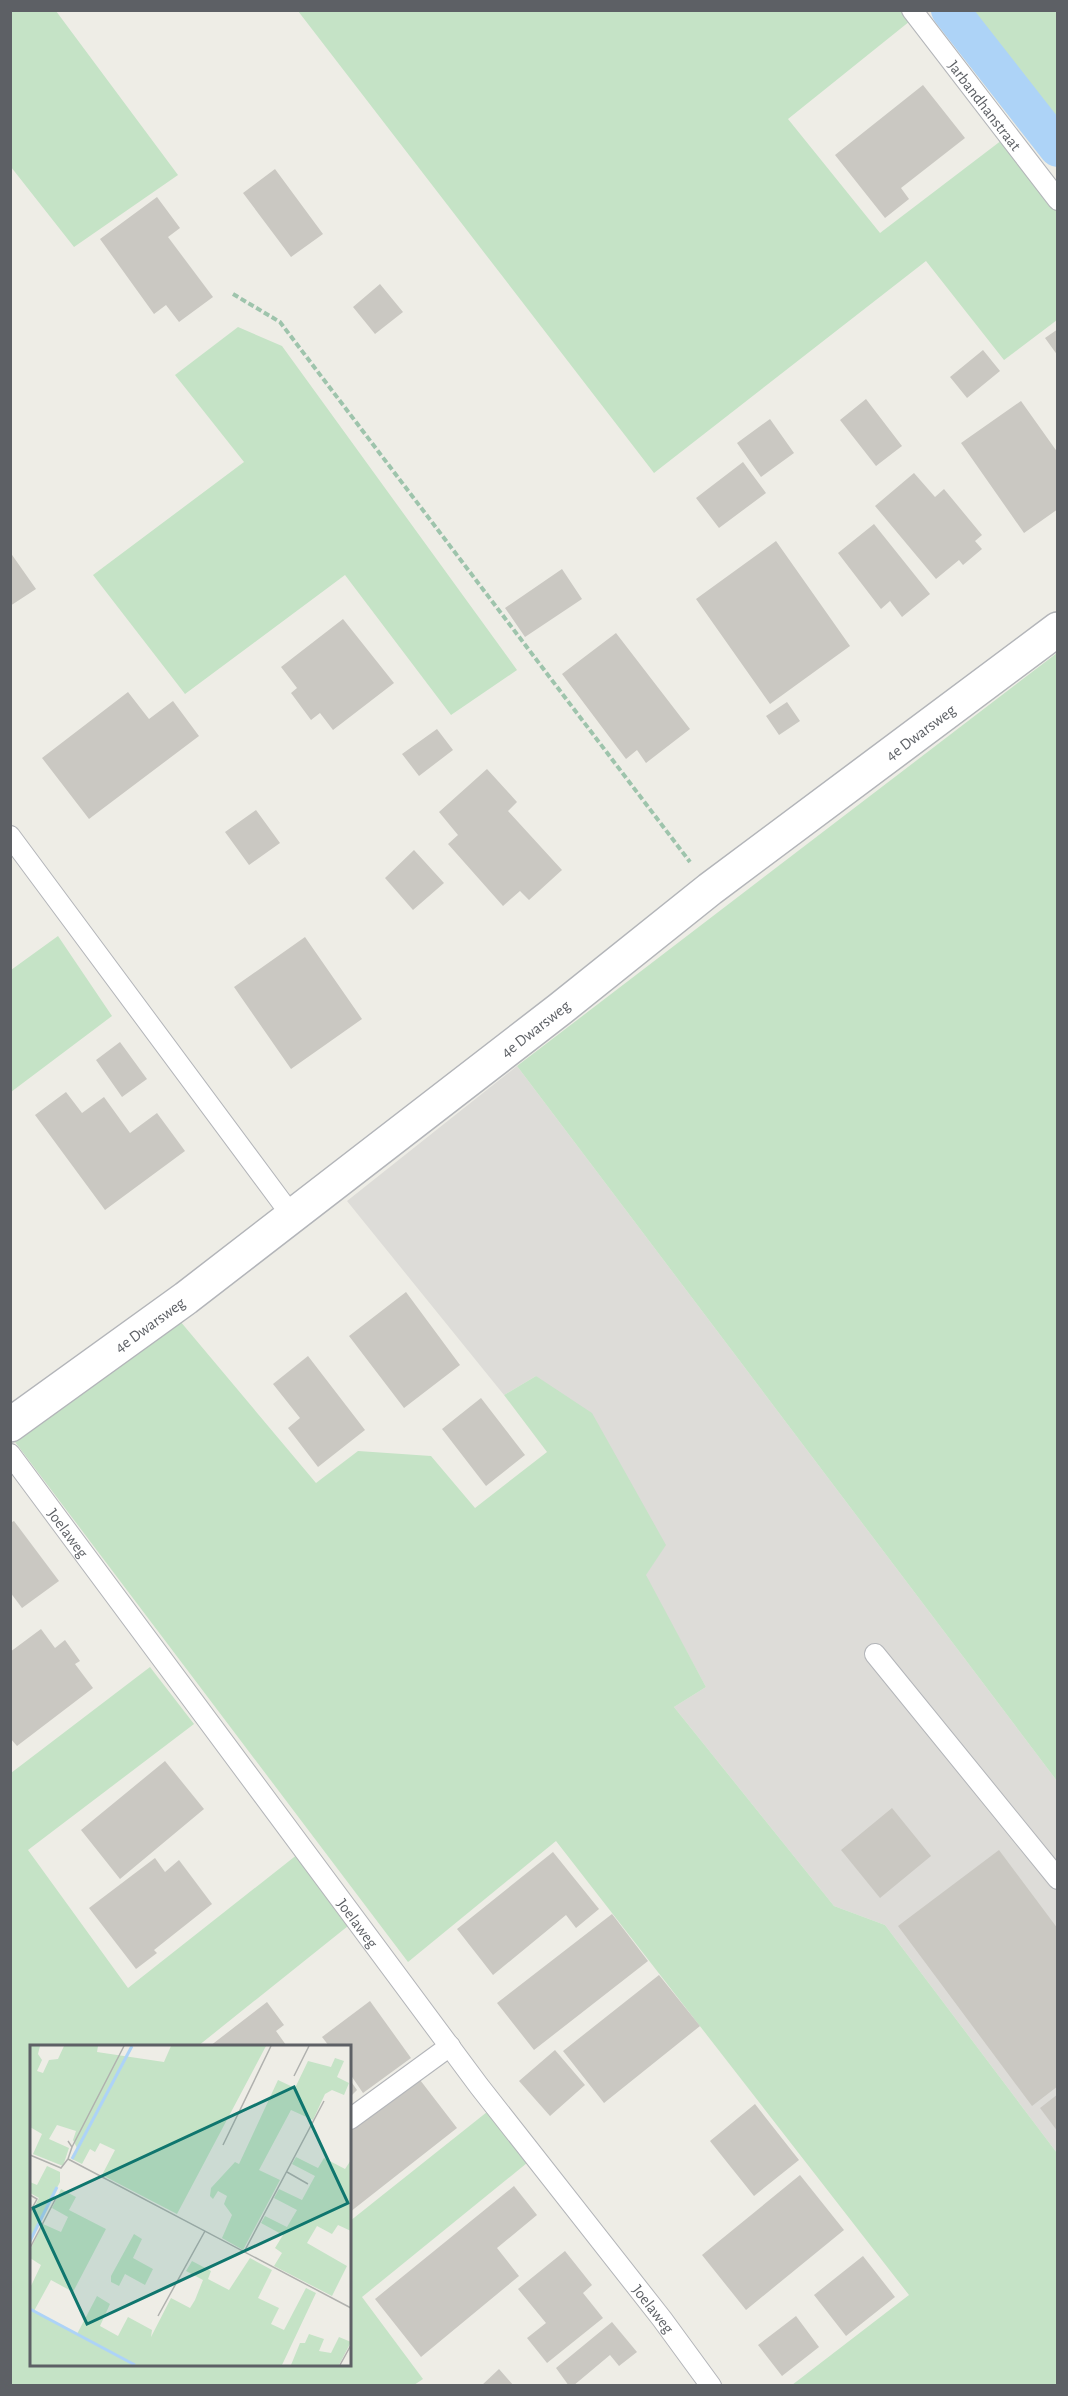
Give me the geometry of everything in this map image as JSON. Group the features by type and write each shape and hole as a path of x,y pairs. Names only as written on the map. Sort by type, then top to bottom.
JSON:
{"street":[{"name":"4e Dwarsweg","path":"10,1425 186,1298 560,1010 710,889 1058,629"}],"lane":[{"name":"Jarbandhanstraat","path":"912,10 1058,200"},
{"path":"10,836 292,1216"},
{"name":"Joelaweg","path":"10,1454 450,2046 711,2385"},
{"path":"875,1654 1058,1879"},
{"path":"351,2118 450,2046"}],"path":[{"path":"233,294 280,322 710,889"}],"shaded area":[{"path":"517,1066 1057,1781 1057,2153 885,1925 834,1906 674,1707 706,1687 536,1376 504,1395 347,1201"}],"green space":[{"path":"11,10 56,11 178,175 74,247 11,167"},
{"path":"298,11 910,11 915,17 788,119 880,233 1002,140 1057,210 1057,320 1004,360 926,261 654,473"},
{"path":"950,11 1057,11 1057,148 1051,140"},
{"path":"238,327 282,346 517,670 451,715 345,575 185,694 93,575 244,462 175,375"},
{"path":"1057,653 1057,1781 517,1066"},
{"path":"58,936 112,1016 11,1092 11,970"},
{"path":"180,1321 316,1483 358,1451 431,1456 475,1508 547,1452 504,1395 536,1376 592,1413 666,1545 646,1575 706,1687 674,1707 834,1906 885,1925 1057,2153 1057,2385 792,2385 909,2295 556,1841 408,1962 15,1442"},
{"path":"150,1667 194,1724 28,1850 128,1988 298,1854 348,1926 199,2045 30,2045 30,2366 351,2366 351,2220 487,2112 527,2163 362,2297 423,2379 414,2385 11,2386 11,1773"}],"building":[{"path":"923,85 965,138 901,188 909,199 885,218 835,155"},
{"path":"275,169 323,234 291,257 243,193"},
{"path":"157,197 180,228 168,237 213,297 179,322 166,305 154,314 100,239"},
{"path":"380,284 403,312 375,334 353,307"},
{"path":"1058,329 1058,356 1045,338"},
{"path":"983,350 1000,371 967,398 950,377"},
{"path":"866,399 902,446 876,466 840,420"},
{"path":"1021,401 1058,453 1058,509 1024,533 961,443"},
{"path":"770,419 794,453 761,477 737,443"},
{"path":"743,462 766,493 719,528 696,498"},
{"path":"914,473 935,497 944,489 982,535 975,541 982,549 963,565 959,560 936,579 875,506"},
{"path":"874,524 930,594 902,617 890,601 881,609 838,553"},
{"path":"776,541 850,646 770,704 696,599"},
{"path":"10,552 36,589 10,606"},
{"path":"562,569 582,599 525,637 505,608"},
{"path":"343,619 394,683 333,730 320,713 311,720 291,693 297,688 281,667"},
{"path":"616,633 690,729 646,763 637,750 626,759 562,674"},
{"path":"128,692 149,719 173,701 199,736 89,819 42,758"},
{"path":"787,702 800,721 779,735 766,716"},
{"path":"437,729 453,750 419,776 402,754"},
{"path":"487,769 517,802 508,811 562,870 529,900 520,891 503,906 448,844 458,835 439,812"},
{"path":"256,810 280,843 249,865 225,832"},
{"path":"414,850 444,883 413,910 385,878"},
{"path":"305,937 362,1019 291,1069 234,987"},
{"path":"120,1042 147,1079 122,1097 96,1060"},
{"path":"66,1092 82,1113 104,1097 130,1133 157,1113 185,1151 105,1210 35,1115"},
{"path":"406,1292 460,1365 404,1408 349,1336"},
{"path":"308,1356 365,1430 318,1467 288,1428 300,1418 273,1384"},
{"path":"481,1398 525,1455 486,1486 442,1429"},
{"path":"14,1521 59,1581 22,1608 10,1592 10,1523"},
{"path":"41,1629 55,1648 65,1640 80,1661 75,1664 93,1688 17,1746 10,1738 10,1652"},
{"path":"165,1761 204,1809 120,1879 81,1830"},
{"path":"892,1808 931,1856 880,1898 841,1850"},
{"path":"999,1850 1058,1929 1058,2086 1032,2106 898,1926"},
{"path":"553,1852 599,1909 576,1928 566,1915 493,1975 457,1929"},
{"path":"155,1858 165,1872 179,1860 212,1904 154,1950 157,1953 136,1969 89,1908"},
{"path":"612,1914 648,1961 534,2050 497,2003"},
{"path":"659,1975 700,2026 604,2103 563,2051"},
{"path":"370,2001 411,2058 363,2093 351,2075 351,2045 328,2045 322,2037"},
{"path":"267,2002 284,2025 276,2031 286,2045 211,2045"},
{"path":"555,2050 585,2085 550,2116 519,2081"},
{"path":"417,2076 457,2128 351,2211 351,2128"},
{"path":"351,2081 357,2090 351,2096"},
{"path":"1058,2094 1058,2132 1040,2108"},
{"path":"755,2104 799,2160 754,2196 710,2141"},
{"path":"800,2175 844,2230 746,2310 702,2255"},
{"path":"514,2186 537,2215 497,2248 519,2276 421,2357 375,2299"},
{"path":"565,2251 592,2285 583,2293 603,2318 547,2363 527,2338 546,2323 518,2289"},
{"path":"863,2256 895,2297 846,2336 814,2295"},
{"path":"796,2316 819,2347 782,2376 758,2345"},
{"path":"612,2322 637,2352 619,2366 610,2355 573,2386 569,2386 556,2368"},
{"path":"499,2369 514,2386 481,2386"}],"waterway":[{"path":"950,10 1058,148"}]}
